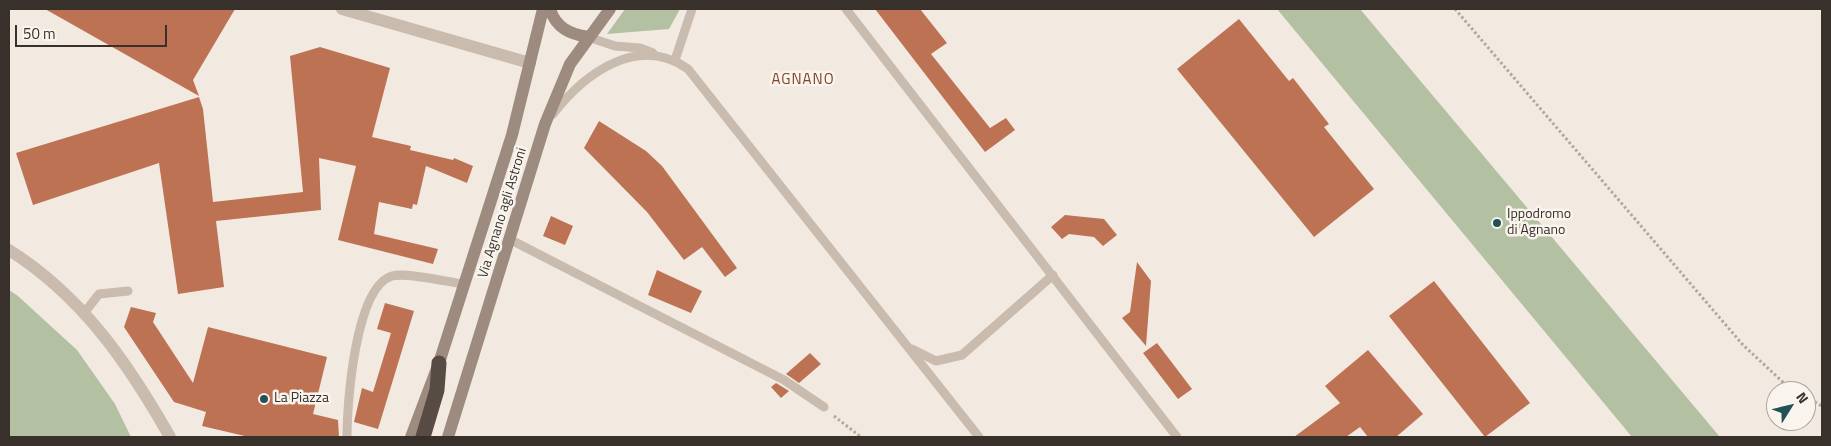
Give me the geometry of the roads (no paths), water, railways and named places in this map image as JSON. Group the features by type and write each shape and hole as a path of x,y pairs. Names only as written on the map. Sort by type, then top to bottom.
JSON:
{"highway":[{"path":"423,437 437,390 439,363"}],"main road":[{"name":"Via Agnano agli Astroni","path":"411,437 439,363 512,135 542,9"},
{"path":"550,9 555,21 563,29 588,38 598,9"},
{"name":"Via Agnano agli Astroni","path":"448,437 511,240 545,124 570,64 610,9"}],"street":[{"path":"342,9 530,63"},
{"path":"9,250 51,280 102,331 133,375 170,437"}],"lane":[{"path":"675,60 692,9"},
{"path":"846,9 1053,275 1176,437"},
{"path":"588,38 615,46 640,48 675,60 688,69 979,437"},
{"path":"545,124 567,96 602,69 631,57 661,56"},
{"path":"511,240 784,380 824,408"},
{"path":"903,343 923,356 936,361 962,355 1053,275"},
{"path":"348,437 348,394 355,351 364,315 374,291 381,282 392,276 464,284"},
{"path":"85,312 99,294 128,291"}],"place":[{"name":"Ippodromo di Agnano","path":"1497,223"},
{"name":"La Piazza","path":"264,399"}],"district":[{"name":"AGNANO","path":"803,80"}]}
